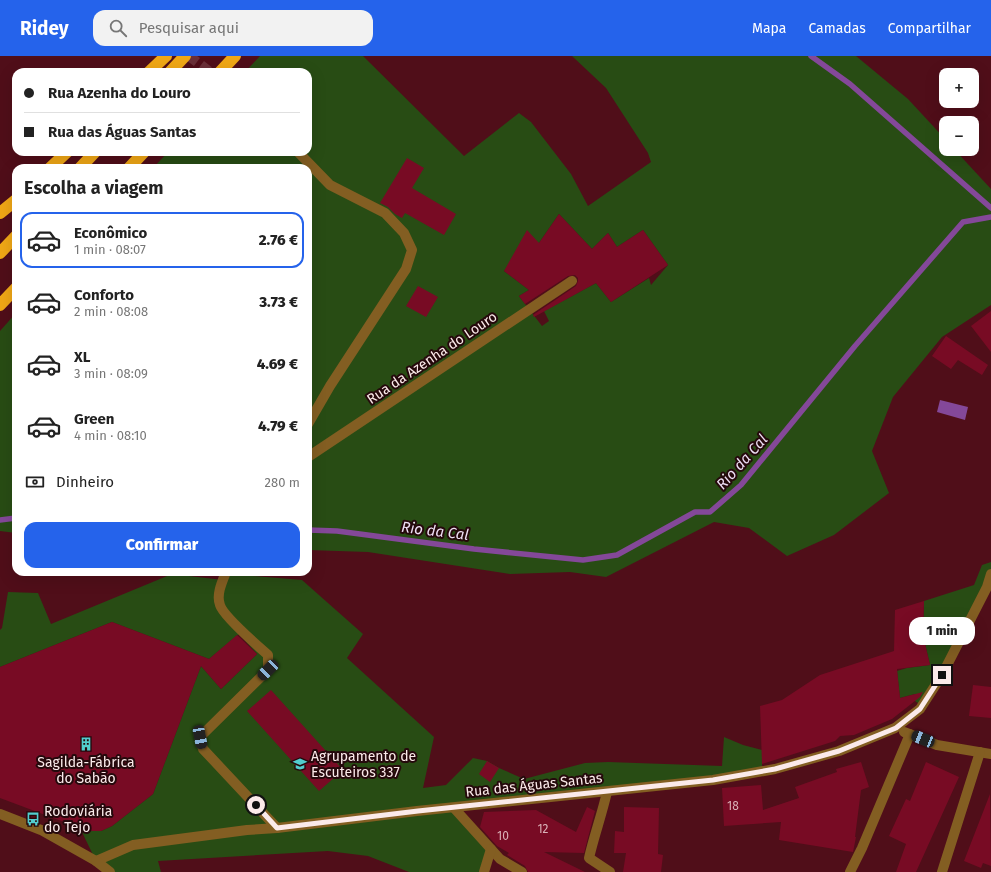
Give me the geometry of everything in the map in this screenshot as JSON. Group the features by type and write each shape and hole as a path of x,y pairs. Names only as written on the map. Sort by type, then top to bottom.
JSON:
{"highway":[{"path":"154,68 166,56"},
{"path":"174,68 186,56"},
{"path":"224,68 235,56"},
{"path":"54,164 63,156"},
{"path":"84,164 91,156"},
{"path":"133,164 140,156"},
{"path":"0,213 12,203"},
{"path":"0,253 12,240"},
{"path":"0,305 12,292"}],"street":[{"path":"302,156 310,164"},
{"path":"312,166 330,185 385,213 404,233 412,250 406,269 330,386 312,417"},
{"name":"Rua da Azenha do Louro","path":"312,454 572,281"},
{"name":"Rua das Águas Santas","path":"96,861 134,845 247,830 277,828 713,780 775,769 839,751 896,728 920,709 942,675 987,587 991,574"},
{"path":"225,576 218,595 220,606 230,618 268,655 268,670 200,737 203,749 277,828"},
{"path":"896,728 937,745 991,754"},
{"path":"850,872 862,848 910,734"},
{"path":"942,872 980,752"},
{"path":"607,792 589,858 610,872"},
{"path":"454,808 500,859 522,872"},
{"path":"0,814 42,830 96,861 110,872"},
{"path":"484,872 491,849"}],"green space":[{"path":"260,56 363,56 464,156 519,113 531,122 571,174 588,206 651,162 648,153 606,88 572,56 856,56 908,99 939,132 939,156 960,156 991,189 991,305 942,337 893,397 872,451 889,493 834,535 787,556 749,528 714,522 606,577 570,572 510,574 368,552 312,550 312,164 157,164 164,156 312,156 312,68 249,68","holes":["559,214 592,249 608,233 617,247 643,230 668,265 651,285 649,278 611,302 596,283 544,311 549,321 542,326 519,296 529,290 504,271 539,243"]},
{"path":"12,318 12,532 0,531 0,331"},
{"path":"991,562 991,574 922,706 915,701 915,694 900,698 897,671 930,665 923,635 924,601 974,585 982,565"},
{"path":"167,576 189,576 223,580 227,576 253,576 302,580 363,634 347,658 434,737 423,788 446,785 473,758 487,761 524,779 585,763 608,762 722,766 724,737 743,745 762,750 762,771 455,808 491,849 484,872 409,872 368,856 328,851 158,861 161,872 110,872 96,861 80,828 92,831 101,831 112,826 153,794 201,666 221,689 257,654 239,634 209,659 112,622 0,667 0,630 2,628 8,592 38,593 51,624"}],"shaded area":[{"path":"940,400 968,407 965,420 937,412"}],"building":[{"path":"407,158 424,168 412,188 456,214 444,235 405,213 402,218 388,207 380,203"},
{"path":"559,214 592,249 608,233 617,247 643,230 668,265 611,302 596,283 534,317 533,315 576,286 578,278 575,275 568,276 525,304 519,296 529,290 504,271 527,230 539,243"},
{"path":"418,286 438,297 426,317 406,306"},
{"path":"991,311 991,352 971,326"},
{"path":"946,336 988,365 982,375 958,360 951,369 932,356"},
{"path":"924,601 923,635 930,665 897,669 900,698 923,692 920,697 892,719 854,735 840,736 835,741 762,764 760,706 782,700 820,675 894,651 895,610"},
{"name":"Sagilda-Fábrica do Sabão","path":"112,622 209,659 237,635 257,654 221,689 201,666 153,794 112,826 101,831 92,831 80,828 0,798 0,667"},
{"path":"973,685 991,687 991,718 969,716"},
{"path":"271,690 343,770 319,791 247,711"},
{"path":"487,761 499,768 490,782 479,774"},
{"path":"861,762 869,787 861,790 853,852 779,840 781,822 724,826 722,788 761,785 763,810 799,798 795,787 837,772 836,769"},
{"path":"926,762 959,777 916,872 896,872 906,844 889,836 906,799 910,801"},
{"path":"990,794 991,866 983,863 981,868 964,861"},
{"path":"587,807 595,811 584,853 544,852 585,872 528,872 525,866 507,855 509,853 497,846 480,827 484,812 536,810 576,832"},
{"path":"624,807 659,808 658,854 663,855 661,872 623,872 626,853 614,853 615,831 624,832"}],"waterway":[{"path":"811,56 850,84 991,208"},
{"name":"Rio da Cal","path":"312,530 337,531 474,549 583,560 617,555 695,512 710,512 741,485 855,346 963,222 991,217"},
{"name":"Rio da Cal","path":"0,520 12,518"}],"tunnel":[{"path":"189,56 205,68"}],"place":[{"name":"Sagilda-Fábrica do Sabão","path":"86,744"},
{"name":"Agrupamento de Escuteiros 337","path":"300,764"},
{"name":"Rodoviária do Tejo","path":"33,819"}],"route":[{"path":"256,805 277,828 418,811 713,780 775,769 839,751 896,728 920,709 942,675"}]}
